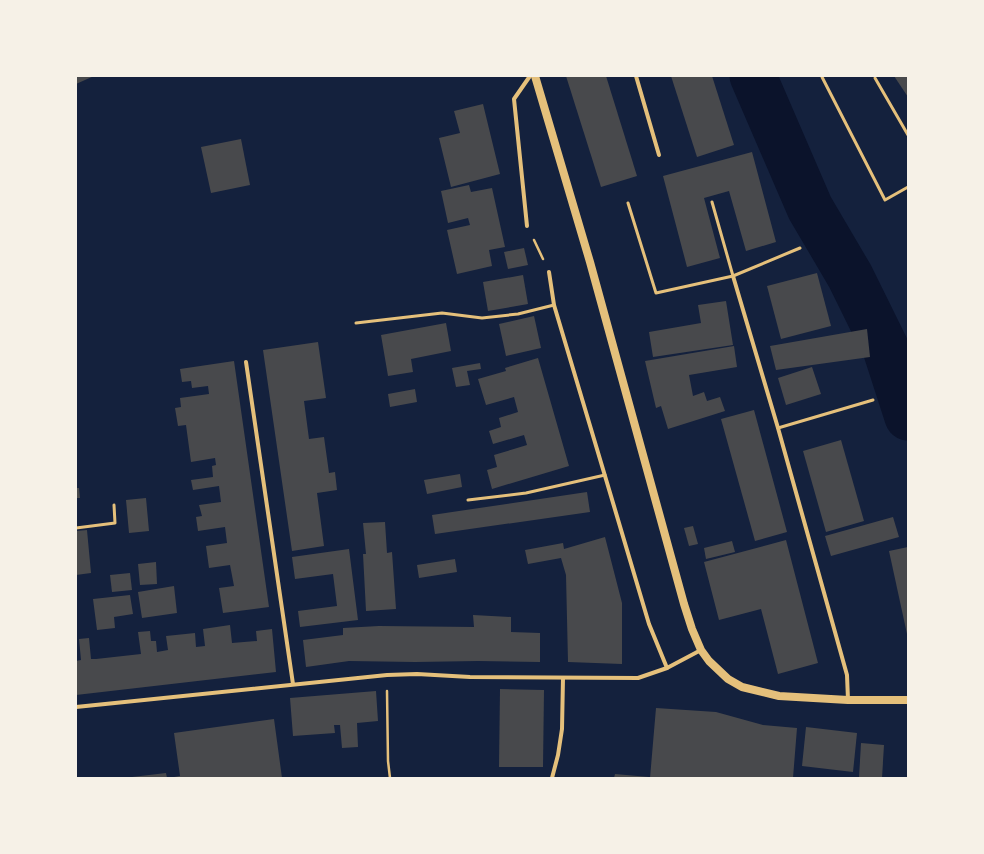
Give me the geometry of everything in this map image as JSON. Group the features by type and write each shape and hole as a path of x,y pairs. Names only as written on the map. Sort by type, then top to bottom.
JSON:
{"main road":[{"path":"534,76 590,262 684,604 692,629 708,661 728,679 742,687 779,696 848,700 908,700"}],"street":[{"path":"527,226 514,99 530,76"},
{"path":"636,76 659,155"},
{"path":"549,272 554,305 649,624 667,668"},
{"path":"733,276 778,428 847,675 848,700"},
{"path":"246,362 293,684"},
{"path":"76,707 387,674 470,677 638,678 667,668 702,650"},
{"path":"552,778 558,755 562,729 563,678"}],"lane":[{"path":"822,77 885,200 908,186"},
{"path":"875,78 908,135"},
{"path":"712,202 733,276"},
{"path":"628,203 656,293 733,276 800,248"},
{"path":"356,323 442,313 482,318 518,314 554,305"},
{"path":"778,428 873,400"},
{"path":"468,500 526,493 605,475"},
{"path":"76,528 115,523 114,504"}],"path":[{"path":"527,226 549,272"},
{"path":"387,674 388,761 390,778"}],"building":[{"path":"76,76 94,76 76,84"},
{"path":"566,76 606,76 637,176 601,187"},
{"path":"671,76 712,76 734,145 697,157"},
{"path":"894,76 908,76 908,97"},
{"path":"483,104 500,174 451,187 439,138 460,133 454,111"},
{"path":"241,139 250,185 211,193 201,147"},
{"path":"752,152 776,242 746,251 729,191 704,198 720,258 687,267 663,176"},
{"path":"469,185 471,192 492,188 505,247 489,250 492,266 457,274 447,230 470,225 468,218 448,223 441,191"},
{"path":"524,248 528,265 508,269 504,252"},
{"path":"817,273 831,326 781,339 767,286"},
{"path":"523,275 528,304 488,311 483,282"},
{"path":"726,301 733,345 653,357 649,332 701,323 698,305"},
{"path":"534,316 541,348 506,356 499,324"},
{"path":"446,323 451,351 411,359 413,372 388,376 381,335"},
{"path":"867,329 870,357 776,370 770,346"},
{"path":"318,342 326,398 304,401 309,439 324,437 329,473 335,472 337,490 317,493 324,546 292,551 263,350"},
{"path":"734,346 737,367 689,375 693,396 704,392 707,401 720,397 725,411 668,429 661,406 656,408 645,361"},
{"path":"538,358 569,466 492,489 487,470 497,467 494,455 527,445 524,435 493,444 489,431 501,427 499,418 518,412 514,397 486,405 478,379 506,371 505,368"},
{"path":"234,361 269,607 223,613 219,588 234,586 230,565 209,568 206,546 227,543 225,527 198,531 196,517 202,516 199,505 221,502 219,486 193,490 191,480 213,477 212,466 216,465 215,458 191,462 186,425 178,426 175,408 181,407 180,398 209,394 208,386 192,388 191,381 182,382 180,369"},
{"path":"480,363 481,369 467,371 470,385 456,387 452,368"},
{"path":"812,367 821,394 786,405 778,378"},
{"path":"415,389 417,402 390,407 388,394"},
{"path":"754,410 787,532 755,541 721,419"},
{"path":"841,440 864,521 826,532 803,451"},
{"path":"460,474 462,487 427,494 424,480"},
{"path":"76,488 79,488 80,498 76,498"},
{"path":"587,492 590,512 435,534 432,515"},
{"path":"146,498 149,531 129,533 126,500"},
{"path":"893,517 899,537 831,556 825,536"},
{"path":"385,522 387,553 392,552 396,609 366,611 363,554 366,554 363,523"},
{"path":"693,526 698,544 689,546 684,528"},
{"path":"87,530 91,573 76,575 76,531"},
{"path":"605,537 622,603 622,664 568,662 566,575 561,558 528,564 525,550 563,543 564,549"},
{"path":"786,540 818,663 778,674 761,609 719,620 704,562"},
{"path":"732,541 735,552 706,559 704,548"},
{"path":"908,547 908,633 907,634 889,551"},
{"path":"349,549 358,620 300,627 298,611 337,606 333,574 295,579 292,557"},
{"path":"455,559 457,572 419,578 417,565"},
{"path":"156,562 157,584 140,585 138,564"},
{"path":"130,573 132,590 112,592 110,575"},
{"path":"174,586 177,613 142,618 138,592"},
{"path":"130,595 133,614 114,617 115,628 97,630 93,599"},
{"path":"473,615 511,617 511,632 540,633 540,662 349,661 306,667 303,640 343,635 343,628 379,626 474,627"},
{"path":"230,625 232,643 257,641 256,631 272,629 276,672 76,695 76,661 81,660 79,639 89,638 91,659 96,659 141,654 138,632 150,631 151,641 156,641 157,652 168,650 166,636 195,633 196,647 205,646 203,629"},
{"path":"500,689 544,690 543,767 499,767"},
{"path":"376,691 378,721 357,723 358,747 342,748 340,725 334,725 335,733 293,736 290,698"},
{"path":"656,708 716,712 763,725 797,728 793,778 650,778"},
{"path":"274,719 282,778 174,778 180,776 174,733"},
{"path":"806,727 857,733 853,772 802,766"},
{"path":"861,743 884,745 882,778 859,778"},
{"path":"166,773 167,778 132,778 132,777"},
{"path":"615,774 649,777 614,778"}],"waterway":[{"path":"753,76 810,208 850,276 886,349 908,417"}]}
